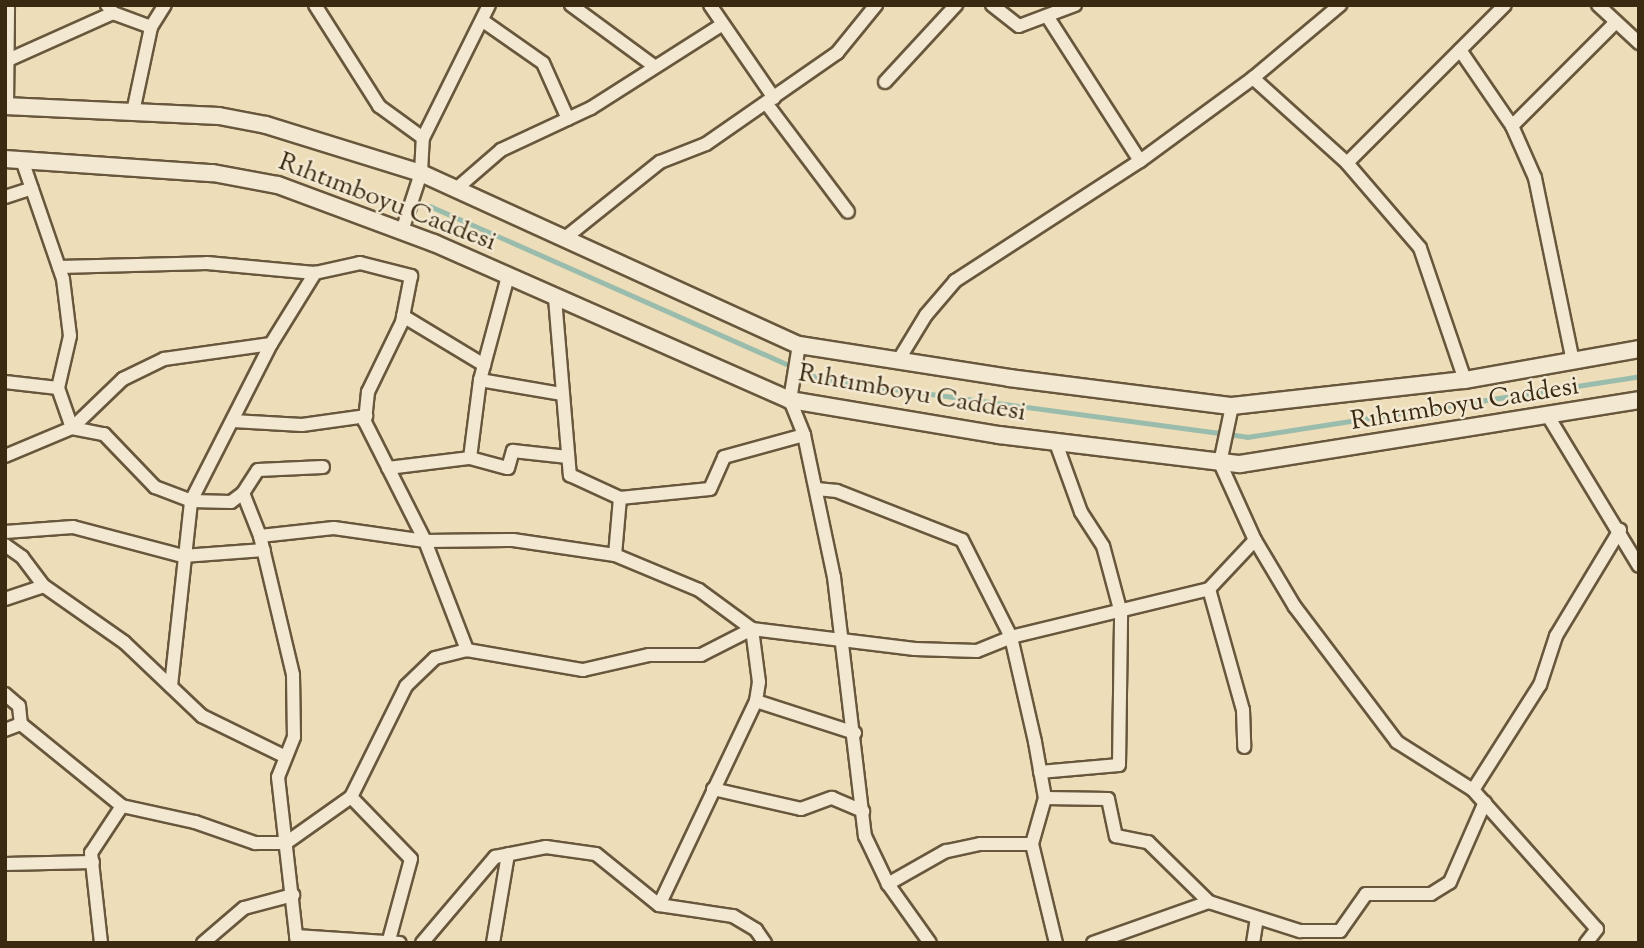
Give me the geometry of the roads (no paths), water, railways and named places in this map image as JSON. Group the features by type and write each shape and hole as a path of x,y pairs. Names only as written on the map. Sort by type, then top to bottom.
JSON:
{"street":[{"path":"8,5 6,106 219,116 266,125 421,173 798,351 898,361 1231,413 1465,380 1639,349"},
{"path":"133,112 151,27 165,5"},
{"path":"315,5 379,106 423,138"},
{"path":"402,231 421,173 423,138 489,5"},
{"path":"571,5 654,66"},
{"path":"710,5 770,100 848,212"},
{"path":"565,239 660,163 706,144 837,53 876,5"},
{"path":"885,82 956,5"},
{"path":"992,5 1019,26 1075,5"},
{"path":"898,361 926,315 956,281 1140,161 1253,78 1340,5"},
{"path":"1347,163 1505,5"},
{"path":"1598,5 1639,43"},
{"path":"8,61 110,9 151,27"},
{"path":"1047,16 1140,161"},
{"path":"483,21 543,63 568,119"},
{"path":"1512,126 1616,22"},
{"path":"456,189 501,150 568,119 723,24"},
{"path":"1460,50 1512,126 1535,178 1573,361"},
{"path":"1253,78 1347,163 1420,248 1465,380"},
{"name":"Rıhtımboyu Caddesi","path":"5,159 248,177 402,231 790,400 1056,443 1220,463 1269,462 1639,400"},
{"path":"22,160 59,267 70,336 58,388 72,428"},
{"path":"5,197 32,188"},
{"path":"59,267 207,263 315,273 360,263 411,276 403,316 368,392 366,416 388,468 425,541 467,650"},
{"path":"171,686 191,500 271,344 315,273"},
{"path":"470,457 480,380 508,276"},
{"path":"555,298 561,394 570,475 620,498 710,489 724,457 804,435"},
{"path":"403,316 484,365"},
{"path":"5,456 72,428 123,379 164,359 271,344"},
{"path":"798,351 790,400 804,435 834,577 855,733 865,836 888,884 930,943"},
{"path":"480,380 561,394"},
{"path":"5,382 58,388"},
{"path":"1231,413 1227,447 1220,463 1255,540 1295,607 1397,742 1474,790 1597,929 1586,943"},
{"path":"233,421 302,425 366,416"},
{"path":"1548,416 1620,530 1639,566"},
{"path":"72,428 104,434 155,487 191,500 231,502 243,493 258,470 323,467"},
{"path":"1040,772 1119,765 1121,613 1103,546 1081,512 1056,443"},
{"path":"388,468 470,457 509,468 513,451 568,457"},
{"path":"817,489 837,491 962,540 1011,637 1045,798 1032,844 1056,943"},
{"path":"243,493 262,543 293,675 294,737 278,777 297,940 394,941 411,859 351,797"},
{"path":"615,555 620,498"},
{"path":"5,532 73,527 183,556 334,528 425,541 513,540 615,555 699,590 752,629 841,641 977,651 1011,637 1121,613 1209,589 1255,540"},
{"path":"1474,790 1541,685 1556,636 1620,530"},
{"path":"5,545 22,557 44,586 124,642 202,716 286,757"},
{"path":"5,599 44,586"},
{"path":"1209,589 1243,710 1244,747"},
{"path":"5,694 19,706 21,723 122,806 195,822 255,843 286,842 351,797 406,686 435,658 467,650 583,670 649,654 701,654 752,629"},
{"path":"659,905 755,701 759,682 752,629"},
{"path":"755,701 855,733"},
{"path":"5,730 21,723"},
{"path":"713,789 801,809 832,798 863,811"},
{"path":"1045,798 1108,799 1116,836 1148,842 1209,902 1300,931 1340,931 1366,894 1431,894 1450,882 1485,803"},
{"path":"101,943 91,853 102,830 122,806"},
{"path":"888,884 946,851 980,844 1032,844"},
{"path":"422,943 495,857 546,846 596,853 659,905 733,916 756,930 765,943"},
{"path":"493,943 508,854"},
{"path":"5,864 93,862"},
{"path":"203,943 244,908 293,895"},
{"path":"1093,943 1209,902"},
{"path":"1253,943 1257,919"}],"waterway":[{"path":"430,206 820,379 1247,437 1639,376"}]}
